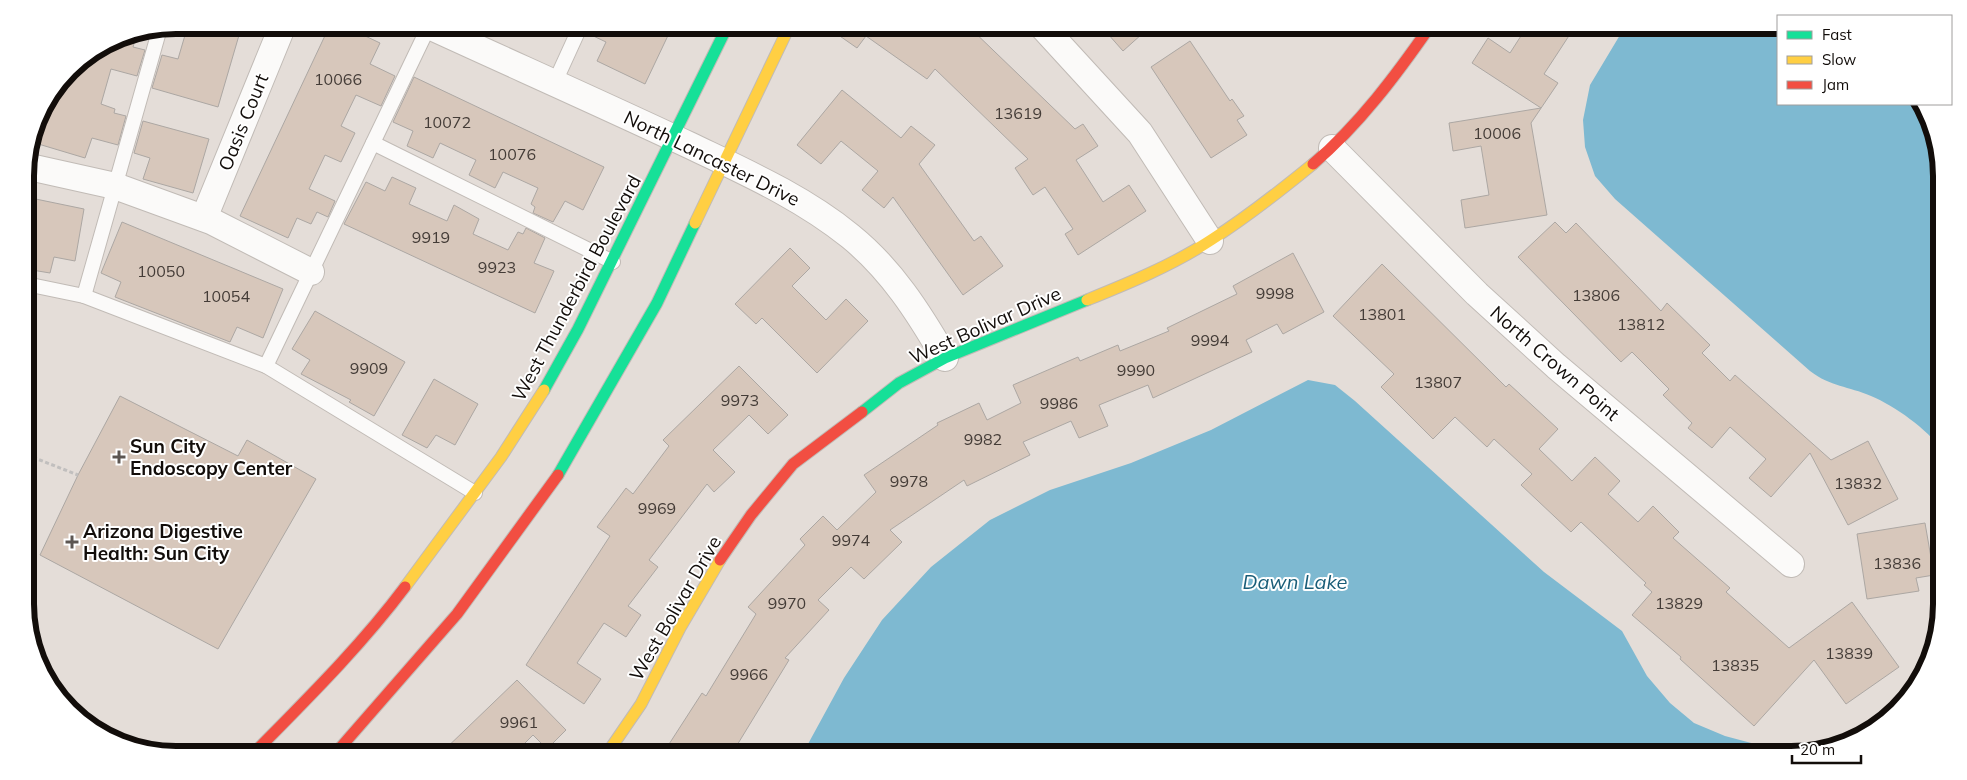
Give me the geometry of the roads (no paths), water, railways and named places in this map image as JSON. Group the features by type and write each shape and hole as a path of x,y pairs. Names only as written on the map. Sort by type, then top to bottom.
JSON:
{"street":[{"name":"Oasis Court","path":"204,218 279,34"},
{"name":"North Lancaster Drive","path":"453,34 674,138 810,206 852,237 885,269 916,309 945,358"},
{"name":"West Thunderbird Boulevard","path":"261,746 315,691 388,609 475,493 551,379 613,262 724,34"},
{"path":"342,746 457,614 565,466 657,303 786,34"},
{"path":"1049,34 1140,133 1210,241"},
{"name":"West Bolivar Drive","path":"612,746 641,704 680,628 722,557 751,514 793,464 900,383 945,358 1139,278 1210,241 1280,192 1332,148 1400,70 1425,34"},
{"name":"North Crown Point","path":"1332,148 1477,294 1556,366 1791,564"},
{"path":"34,168 115,186 204,218 311,272"}],"lane":[{"path":"266,366 373,143 437,34"},
{"path":"555,82 577,34"},
{"path":"84,296 158,35"},
{"path":"373,143 613,262"},
{"path":"34,286 84,296 266,366 475,493"}],"water":[{"path":"1621,34 1777,34 1777,105 1914,105 1928,139 1932,158 1933,439 1910,419 1880,400 1825,380 1810,371 1615,199 1595,176 1585,147 1583,120 1590,85"},
{"name":"Dawn Lake","path":"1308,380 1335,385 1544,572 1622,631 1647,676 1670,703 1694,723 1725,736 1755,744 1779,746 807,746 844,678 882,620 931,567 990,520 1050,490 1131,463 1211,430"}],"place":[{"name":"Sun City Endoscopy Center","path":"119,457"},
{"name":"Arizona Digestive Health: Sun City","path":"72,542"}]}
